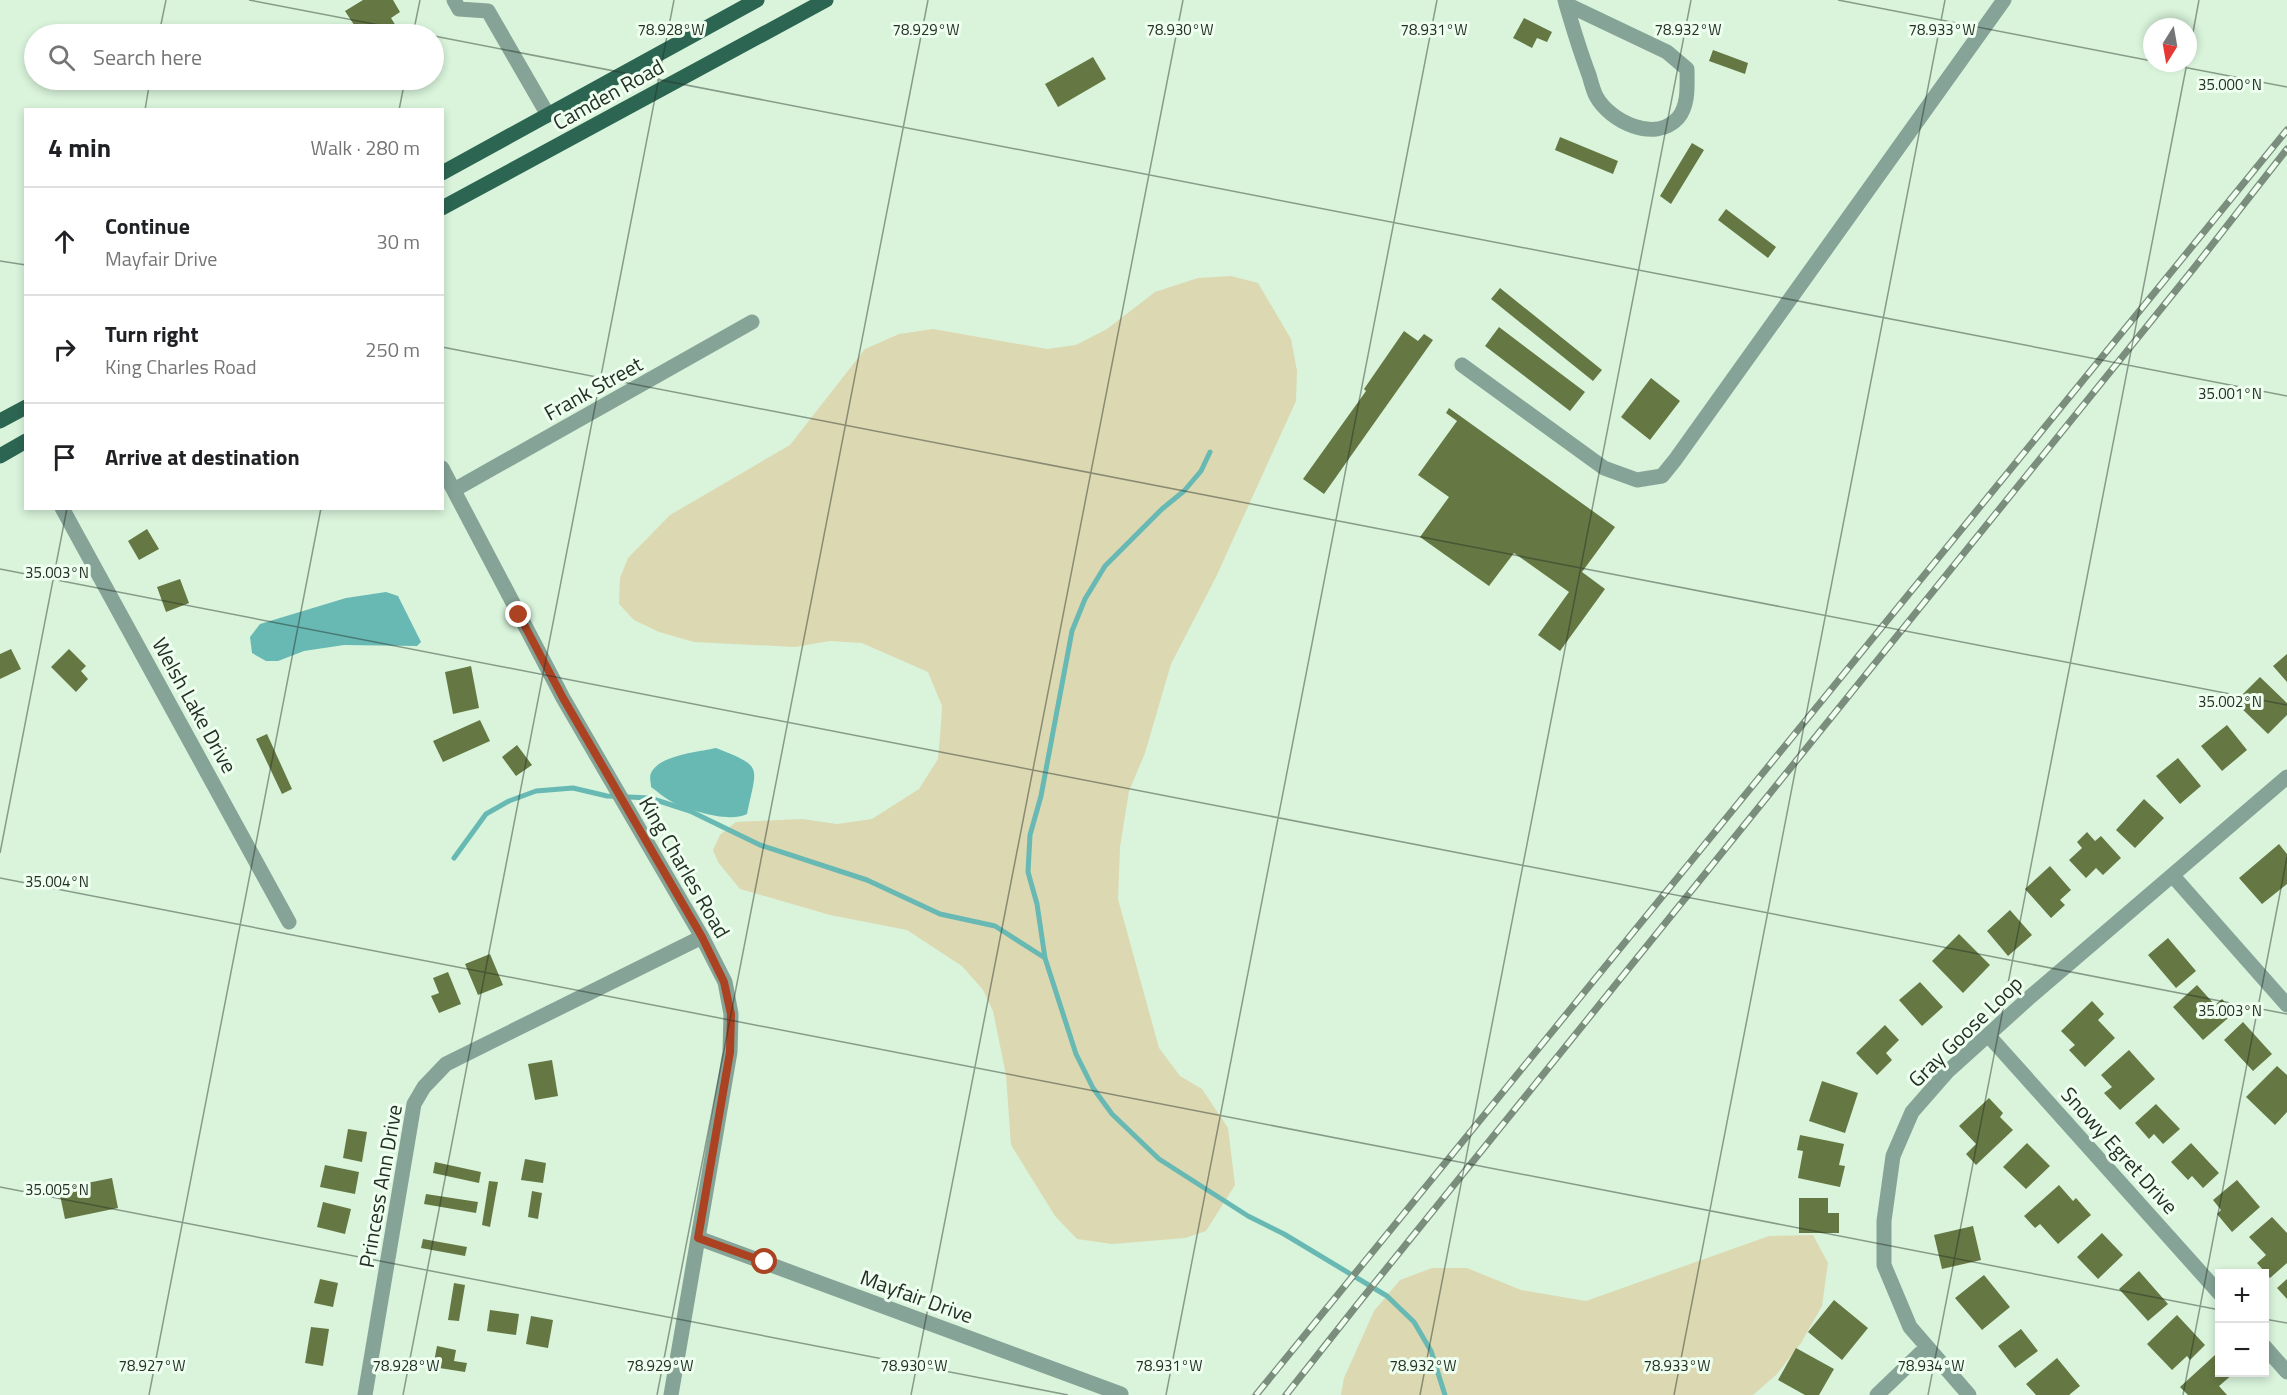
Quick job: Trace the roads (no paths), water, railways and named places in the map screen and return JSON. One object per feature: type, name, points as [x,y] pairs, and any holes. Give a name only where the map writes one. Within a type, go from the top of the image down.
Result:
[{"type":"main road","name":"Camden Road","points":[[444,172],[757,0]]},
{"type":"main road","name":"Camden Road","points":[[444,207],[826,0]]},
{"type":"main road","points":[[444,183],[541,119]]},
{"type":"main road","points":[[0,422],[24,408]]},
{"type":"main road","points":[[0,456],[24,443]]},
{"type":"street","points":[[454,0],[459,9],[493,5],[541,119]]},
{"type":"street","points":[[1461,365],[1604,468],[1638,480],[1662,476],[2004,0]]},
{"type":"street","points":[[1566,2],[1667,52],[1687,69],[1688,93],[1679,117],[1664,129],[1646,129],[1624,123],[1610,113],[1596,97],[1566,2]]},
{"type":"street","name":"Frank Street","points":[[454,490],[752,322]]},
{"type":"street","name":"King Charles Road","points":[[444,472],[563,698],[702,937],[724,982],[731,1014],[730,1052],[671,1395]]},
{"type":"street","name":"Welsh Lake Drive","points":[[63,510],[289,922]]},
{"type":"street","name":"Gray Goose Loop","points":[[1969,1395],[1910,1326],[1884,1265],[1884,1221],[1893,1156],[1912,1113],[1947,1072],[1988,1035],[2287,777]]},
{"type":"street","points":[[2173,876],[2287,1005]]},
{"type":"street","name":"Princess Ann Drive","points":[[365,1395],[414,1104],[424,1087],[446,1064],[702,937]]},
{"type":"street","name":"Snowy Egret Drive","points":[[1988,1035],[2215,1288]]},
{"type":"street","name":"Mayfair Drive","points":[[698,1238],[1121,1394]]},
{"type":"street","points":[[1877,1395],[1927,1347]]},
{"type":"street","points":[[2269,1351],[2287,1372]]},
{"type":"water","points":[[386,592],[398,596],[421,642],[417,646],[344,645],[304,651],[278,661],[266,661],[252,653],[250,637],[260,624],[346,598]]},
{"type":"water","points":[[716,748],[742,759],[750,764],[753,770],[753,786],[747,814],[721,817],[700,812],[674,803],[651,787],[651,773],[662,762],[680,755]]},
{"type":"waterway","points":[[1210,452],[1201,471],[1184,491],[1162,509],[1105,566],[1085,599],[1072,631],[1041,796],[1030,835],[1028,872],[1037,904],[1045,958],[1076,1054],[1093,1088],[1112,1114],[1159,1159],[1248,1216],[1284,1234],[1387,1296],[1414,1322],[1431,1351],[1445,1395]]},
{"type":"waterway","points":[[454,858],[486,814],[509,801],[536,791],[573,788],[607,796],[650,798],[690,811],[760,845],[867,880],[940,914],[995,926],[1045,958]]},
{"type":"railway","points":[[1256,1395],[2287,130]]},
{"type":"railway","points":[[1286,1395],[2194,268],[2287,149]]}]
